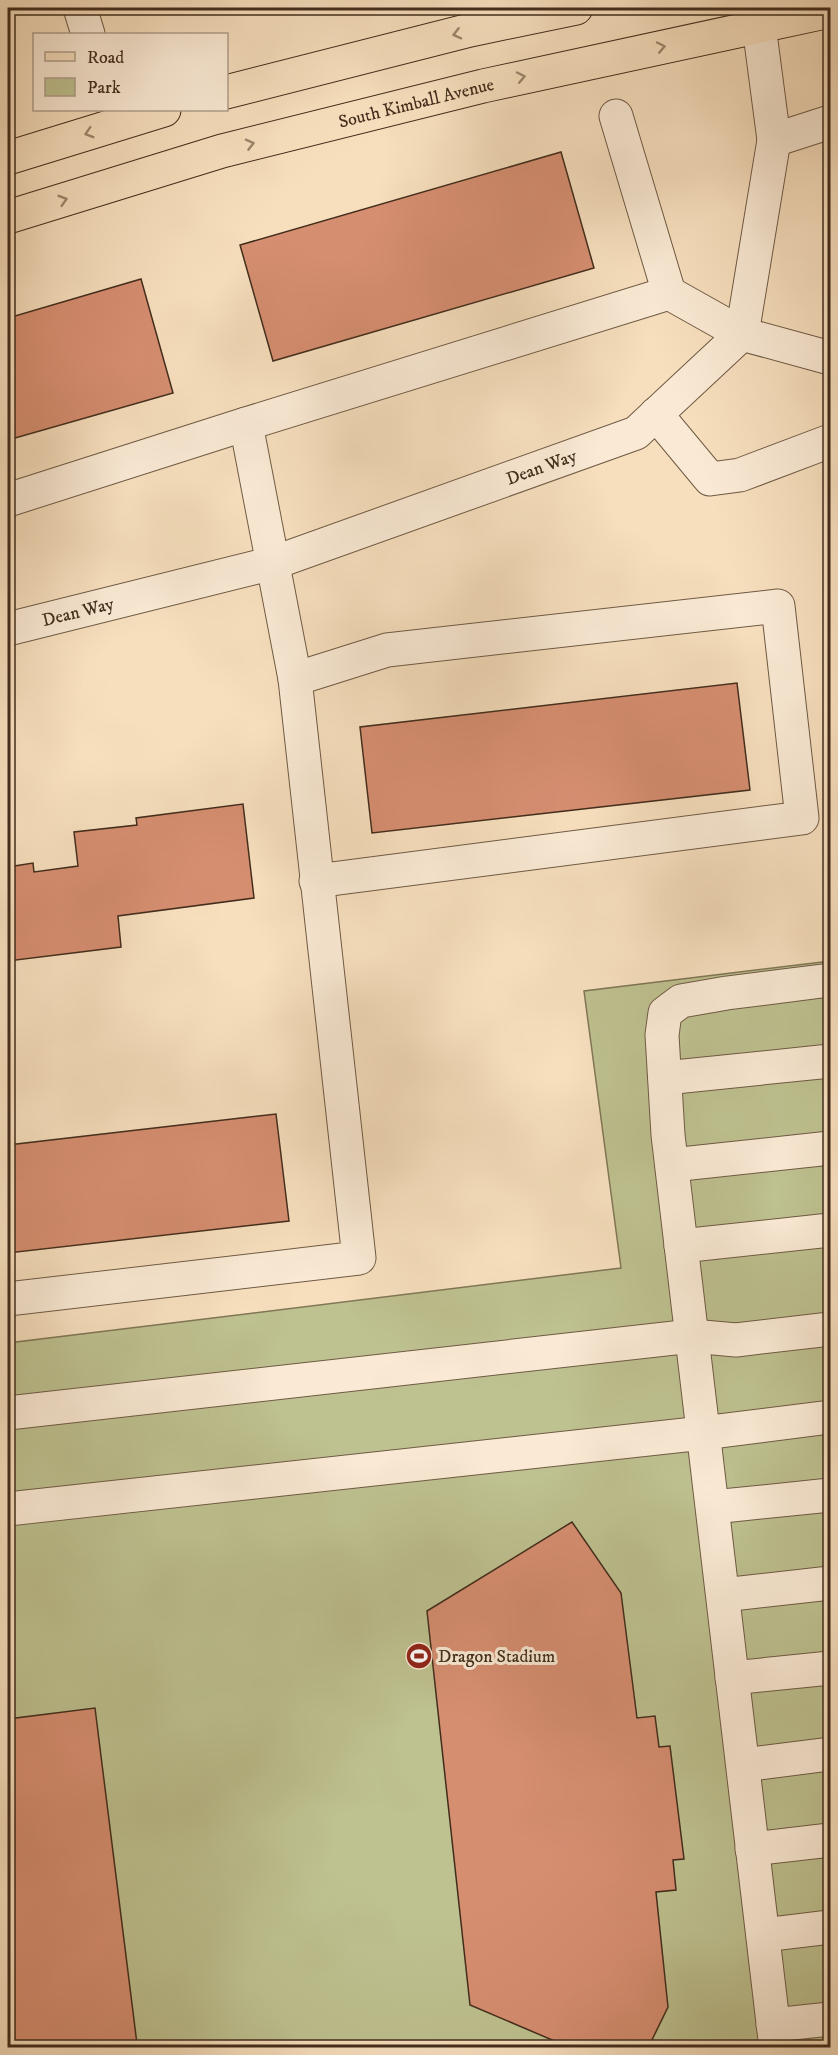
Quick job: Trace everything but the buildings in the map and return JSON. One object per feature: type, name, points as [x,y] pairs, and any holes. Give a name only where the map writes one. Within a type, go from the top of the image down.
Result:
[{"type":"main road","points":[[228,91],[470,30],[576,8]]},
{"type":"main road","name":"South Kimball Avenue","points":[[8,217],[222,151],[757,17],[831,11]]},
{"type":"main road","points":[[8,158],[130,114],[156,111]]},
{"type":"lane","points":[[80,8],[88,33]]},
{"type":"lane","points":[[742,334],[774,140],[757,17]]},
{"type":"lane","points":[[615,116],[669,293],[742,334],[831,358]]},
{"type":"lane","points":[[774,140],[831,122]]},
{"type":"lane","points":[[8,500],[669,293]]},
{"type":"lane","name":"Dean Way","points":[[8,629],[273,563],[636,433],[742,334]]},
{"type":"lane","points":[[656,414],[710,479],[740,475],[831,441]]},
{"type":"lane","points":[[8,1299],[359,1258],[295,679],[246,424]]},
{"type":"lane","points":[[295,679],[387,650],[778,606],[802,818],[316,881]]},
{"type":"lane","points":[[831,980],[681,1001],[665,1013],[662,1035],[681,1246],[775,2036],[831,2019]]},
{"type":"lane","points":[[665,1078],[831,1061]]},
{"type":"lane","points":[[672,1165],[831,1148]]},
{"type":"lane","points":[[681,1246],[831,1230]]},
{"type":"lane","points":[[8,1413],[692,1336],[736,1340],[831,1329]]},
{"type":"lane","points":[[8,1509],[831,1418]]},
{"type":"lane","points":[[712,1507],[831,1495]]},
{"type":"lane","points":[[723,1595],[831,1583]]},
{"type":"lane","points":[[732,1678],[831,1668]]},
{"type":"lane","points":[[742,1765],[831,1754]]},
{"type":"lane","points":[[752,1849],[831,1840]]},
{"type":"lane","points":[[763,1935],[831,1927]]},
{"type":"green space","name":"Dragon Stadium","points":[[830,961],[830,2047],[17,2047],[8,1968],[8,1343],[621,1268],[584,991]]},
{"type":"place","name":"Dragon Stadium","points":[[419,1656]]}]
